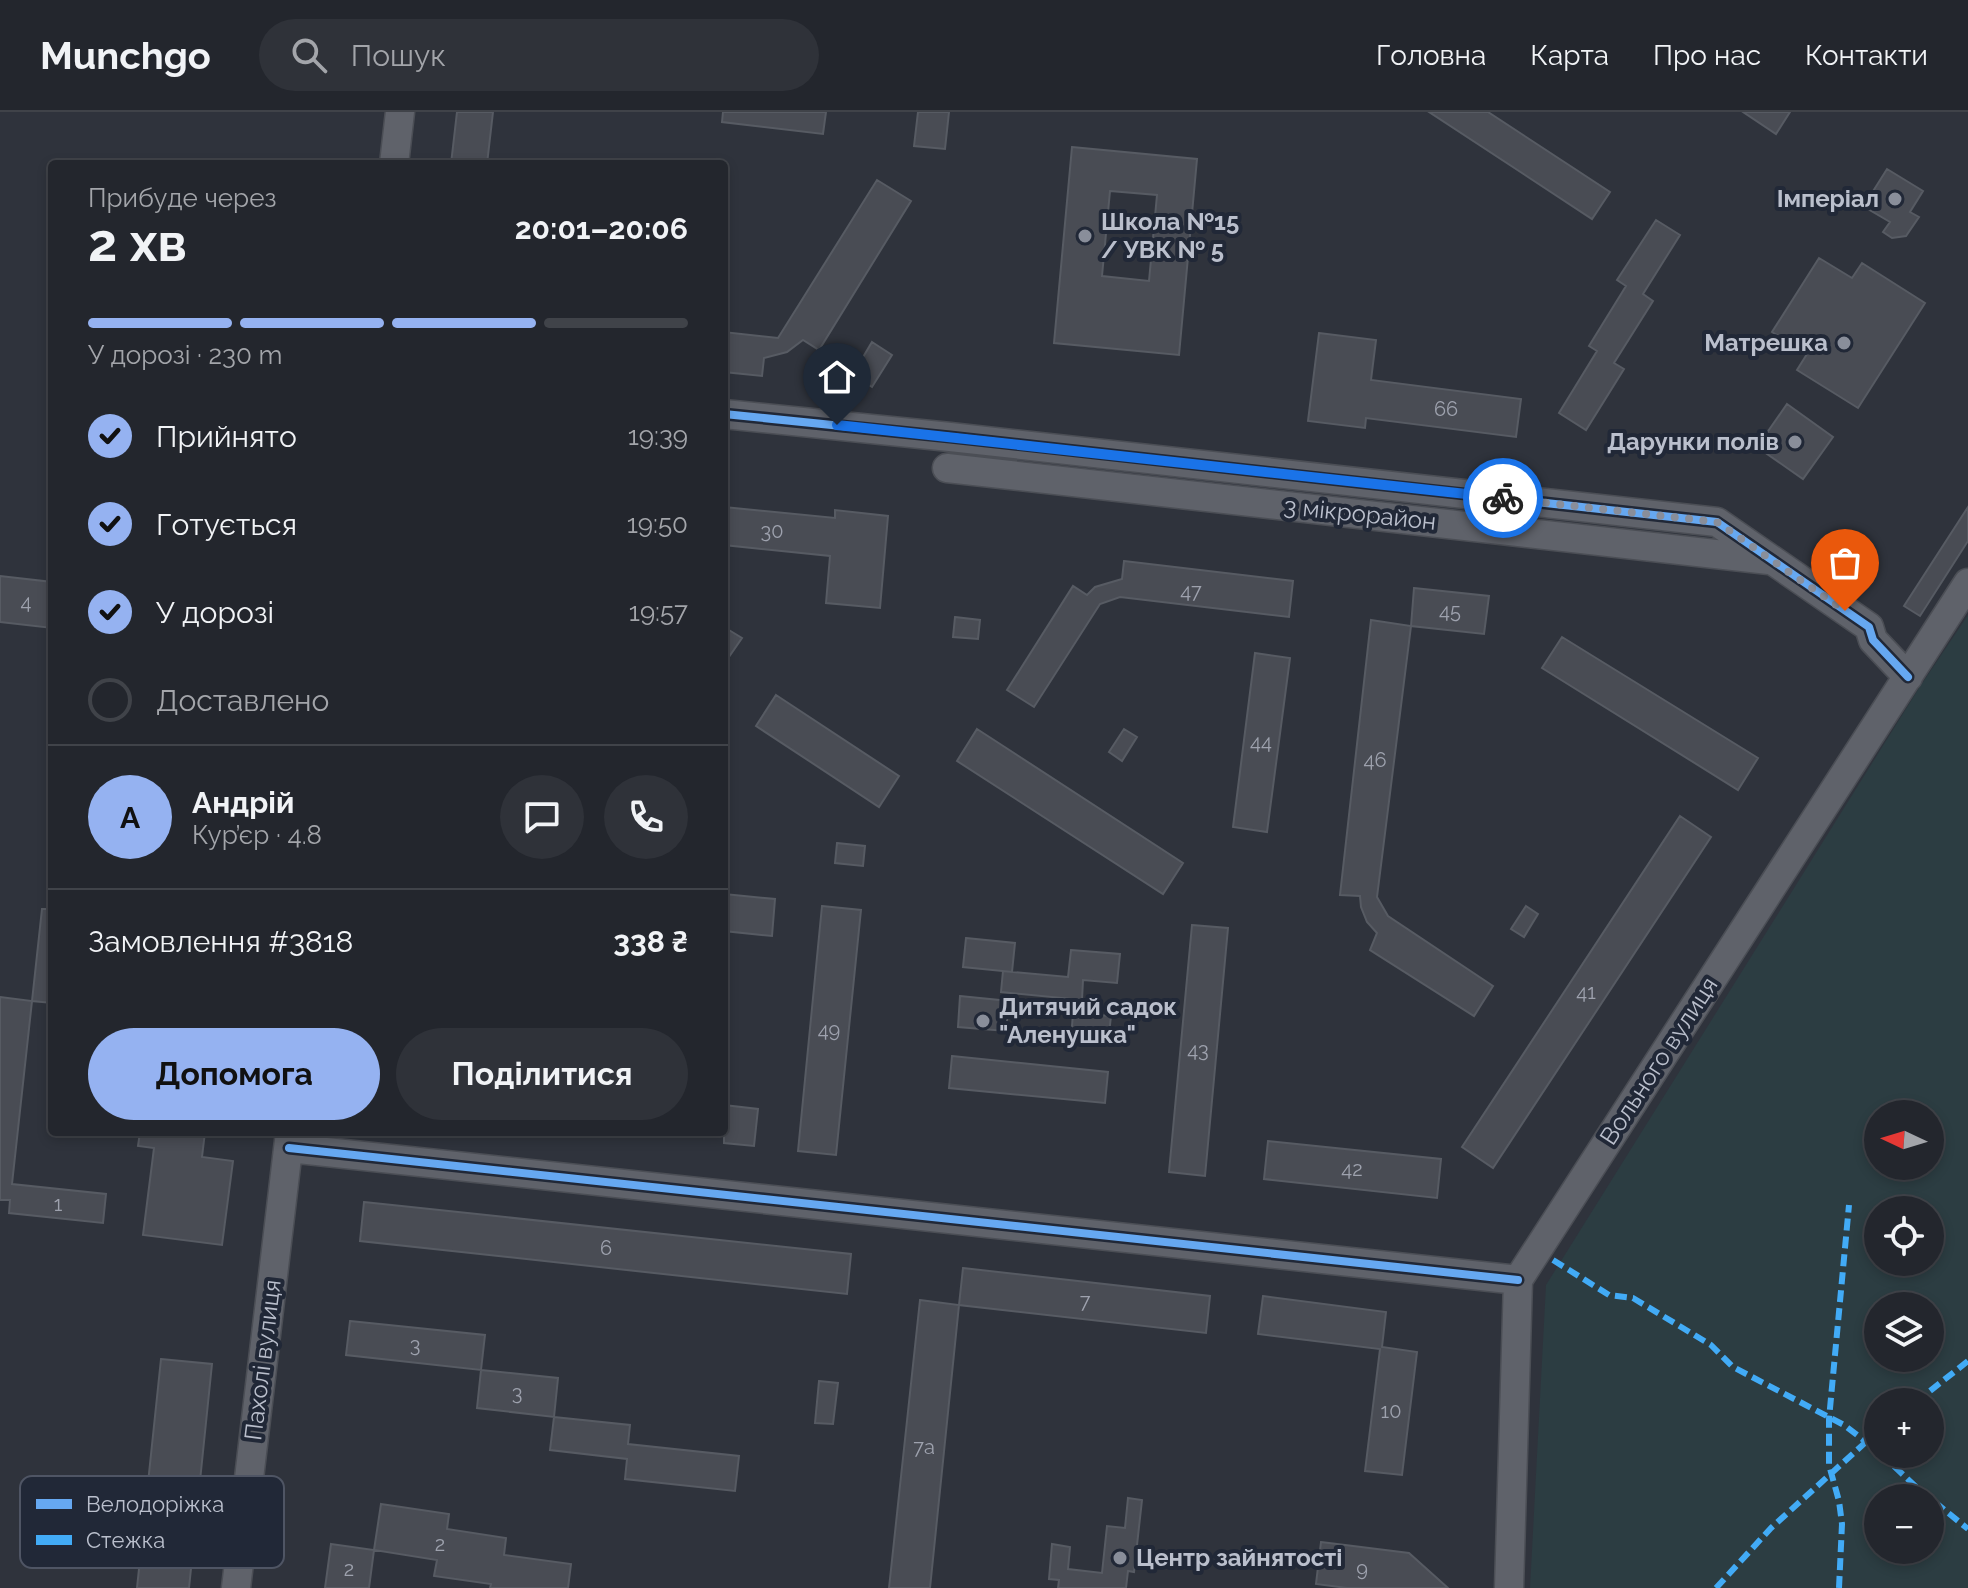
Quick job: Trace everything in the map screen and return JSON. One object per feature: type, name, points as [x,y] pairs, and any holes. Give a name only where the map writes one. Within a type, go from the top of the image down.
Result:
[{"type":"street","points":[[394,160],[400,112]]},
{"type":"street","name":"3 мікрорайон","points":[[728,414],[1717,522],[1869,627],[1873,640],[1908,677]]},
{"type":"street","name":"3 мікрорайон","points":[[947,468],[1773,560]]},
{"type":"street","name":"Вольного вулиця","points":[[1518,1280],[1968,583]]},
{"type":"street","points":[[289,1140],[1518,1280],[1509,1588]]},
{"type":"street","name":"Пахолі вулиця","points":[[249,1476],[289,1140]]},
{"type":"street","name":"Пахолі вулиця","points":[[236,1588],[238,1568]]},
{"type":"shaded area","points":[[1968,615],[1968,1588],[1530,1588],[1546,1285],[1919,688]]},
{"type":"building","points":[[457,112],[493,112],[487,160],[451,160]]},
{"type":"building","points":[[723,112],[826,112],[823,134],[722,122]]},
{"type":"building","points":[[918,112],[949,112],[945,149],[914,146]]},
{"type":"building","points":[[1429,112],[1488,112],[1610,192],[1592,219]]},
{"type":"building","points":[[1743,112],[1790,112],[1776,134]]},
{"type":"building","name":"Школа №15 / УВК № 5","points":[[1072,147],[1197,159],[1179,355],[1054,343]],"holes":[[[1110,191],[1157,195],[1149,281],[1102,276]]]},
{"type":"building","name":"Імперіал","points":[[1887,169],[1923,191],[1910,212],[1919,217],[1906,236],[1892,238],[1883,232],[1890,222],[1868,209],[1874,203],[1870,196]]},
{"type":"building","points":[[877,180],[911,201],[819,350],[803,340],[787,352],[764,358],[762,376],[728,372],[728,332],[778,338]]},
{"type":"building","points":[[1656,220],[1680,235],[1643,294],[1653,301],[1614,363],[1624,369],[1586,430],[1559,413],[1597,351],[1589,346],[1626,286],[1617,280]]},
{"type":"building","name":"Матрешка","points":[[1819,258],[1852,278],[1862,263],[1925,303],[1858,408],[1797,370],[1807,354],[1772,332]]},
{"type":"building","points":[[1319,333],[1376,340],[1371,380],[1521,399],[1516,437],[1366,418],[1365,428],[1308,421]]},
{"type":"building","points":[[872,342],[892,355],[872,387],[859,379],[863,373],[856,369]]},
{"type":"building","name":"Дарунки полів","points":[[1787,404],[1833,437],[1803,479],[1757,447]]},
{"type":"building","points":[[728,507],[835,518],[835,510],[888,516],[880,608],[826,603],[830,556],[728,545]]},
{"type":"building","points":[[1968,507],[1968,541],[1920,616],[1904,606]]},
{"type":"building","points":[[1124,561],[1293,581],[1289,617],[1120,597],[1100,604],[1034,707],[1007,690],[1073,586],[1087,595],[1095,587],[1122,579]]},
{"type":"building","points":[[0,576],[48,582],[48,628],[0,622]]},
{"type":"building","points":[[1414,588],[1489,596],[1484,634],[1411,626]]},
{"type":"building","points":[[955,617],[980,620],[978,639],[953,637]]},
{"type":"building","points":[[1371,620],[1411,626],[1377,897],[1388,916],[1493,986],[1474,1016],[1370,950],[1377,933],[1367,922],[1360,896],[1340,895]]},
{"type":"building","points":[[728,629],[742,638],[728,658]]},
{"type":"building","points":[[1562,637],[1758,758],[1738,790],[1542,668]]},
{"type":"building","points":[[1255,653],[1290,658],[1267,832],[1233,827]]},
{"type":"building","points":[[776,695],[899,776],[879,807],[756,726]]},
{"type":"building","points":[[977,729],[1183,863],[1163,894],[957,761]]},
{"type":"building","points":[[1124,729],[1137,737],[1122,761],[1109,752]]},
{"type":"building","points":[[1680,816],[1711,837],[1493,1168],[1462,1147]]},
{"type":"building","points":[[837,843],[865,846],[863,866],[835,863]]},
{"type":"building","points":[[728,894],[775,899],[772,936],[728,931]]},
{"type":"building","points":[[822,906],[861,910],[836,1155],[798,1151]]},
{"type":"building","points":[[1526,906],[1538,914],[1524,937],[1511,929]]},
{"type":"building","points":[[42,909],[48,909],[48,1003],[32,1001]]},
{"type":"building","points":[[1192,925],[1228,928],[1205,1176],[1169,1172]]},
{"type":"building","points":[[966,938],[1015,943],[1012,972],[963,967]]},
{"type":"building","points":[[1071,950],[1120,954],[1117,983],[1083,980],[1082,1000],[1001,992],[1003,971],[1068,977]]},
{"type":"building","points":[[960,996],[1009,1001],[1006,1031],[958,1027]]},
{"type":"building","points":[[0,997],[32,1001],[12,1184],[106,1194],[103,1223],[9,1213],[10,1200],[0,1200]]},
{"type":"building","points":[[1073,1013],[1111,1016],[1108,1043],[1071,1039]]},
{"type":"building","points":[[952,1056],[1108,1072],[1105,1103],[949,1088]]},
{"type":"building","points":[[728,1105],[758,1109],[754,1146],[724,1143],[724,1136],[728,1136]]},
{"type":"building","points":[[139,1136],[205,1136],[202,1157],[233,1161],[222,1245],[143,1235],[154,1148],[138,1146]]},
{"type":"building","points":[[1268,1141],[1441,1159],[1437,1198],[1264,1179]]},
{"type":"building","points":[[364,1202],[851,1254],[847,1294],[360,1241]]},
{"type":"building","points":[[963,1268],[1210,1296],[1206,1333],[959,1305]]},
{"type":"building","points":[[1263,1296],[1386,1312],[1382,1347],[1417,1352],[1402,1475],[1365,1471],[1380,1349],[1258,1334]]},
{"type":"building","points":[[920,1300],[959,1305],[930,1588],[889,1588]]},
{"type":"building","points":[[350,1321],[485,1335],[481,1370],[346,1355]]},
{"type":"building","points":[[161,1359],[212,1364],[200,1476],[149,1476]]},
{"type":"building","points":[[481,1370],[558,1378],[554,1417],[477,1408]]},
{"type":"building","points":[[819,1381],[838,1383],[833,1424],[815,1423]]},
{"type":"building","points":[[554,1417],[630,1425],[628,1444],[739,1456],[735,1491],[625,1479],[627,1459],[550,1450]]},
{"type":"building","name":"Центр зайнятості","points":[[1128,1498],[1142,1500],[1134,1572],[1128,1571],[1126,1588],[1058,1588],[1059,1580],[1049,1579],[1052,1544],[1070,1547],[1068,1569],[1102,1573],[1107,1526],[1125,1528]]},
{"type":"building","points":[[381,1504],[449,1514],[447,1529],[506,1538],[504,1555],[571,1564],[568,1588],[490,1588],[491,1584],[434,1576],[437,1560],[374,1550]]},
{"type":"building","points":[[1321,1542],[1409,1553],[1448,1588],[1347,1588],[1316,1584]]},
{"type":"building","points":[[331,1544],[374,1550],[369,1588],[325,1588]]},
{"type":"building","points":[[139,1568],[191,1568],[189,1588],[137,1588]]},
{"type":"marked path","points":[[1839,1588],[1842,1524],[1829,1465],[1829,1419],[1849,1205]]},
{"type":"marked path","points":[[1553,1260],[1609,1295],[1633,1298],[1711,1345],[1733,1367],[1844,1425],[1864,1440]]},
{"type":"marked path","points":[[1934,1388],[1968,1361]]},
{"type":"marked path","points":[[1716,1588],[1771,1528],[1864,1444]]},
{"type":"marked path","points":[[1896,1468],[1968,1529]]},
{"type":"cycle path","points":[[728,414],[1717,522],[1869,627],[1873,640],[1908,677]]},
{"type":"cycle path","points":[[289,1148],[1518,1280]]},
{"type":"way so far","points":[[1503,498],[1717,522],[1845,611]]},
{"type":"place","name":"Імперіал","points":[[1895,199]]},
{"type":"place","name":"Школа №15 / УВК № 5","points":[[1085,236]]},
{"type":"place","name":"Матрешка","points":[[1844,343]]},
{"type":"place","name":"Дарунки полів","points":[[1795,442]]},
{"type":"place","name":"Дитячий садок \"Аленушка\"","points":[[983,1021]]},
{"type":"place","name":"Центр зайнятості","points":[[1120,1558]]},
{"type":"route","points":[[837,425],[1503,498]]}]
